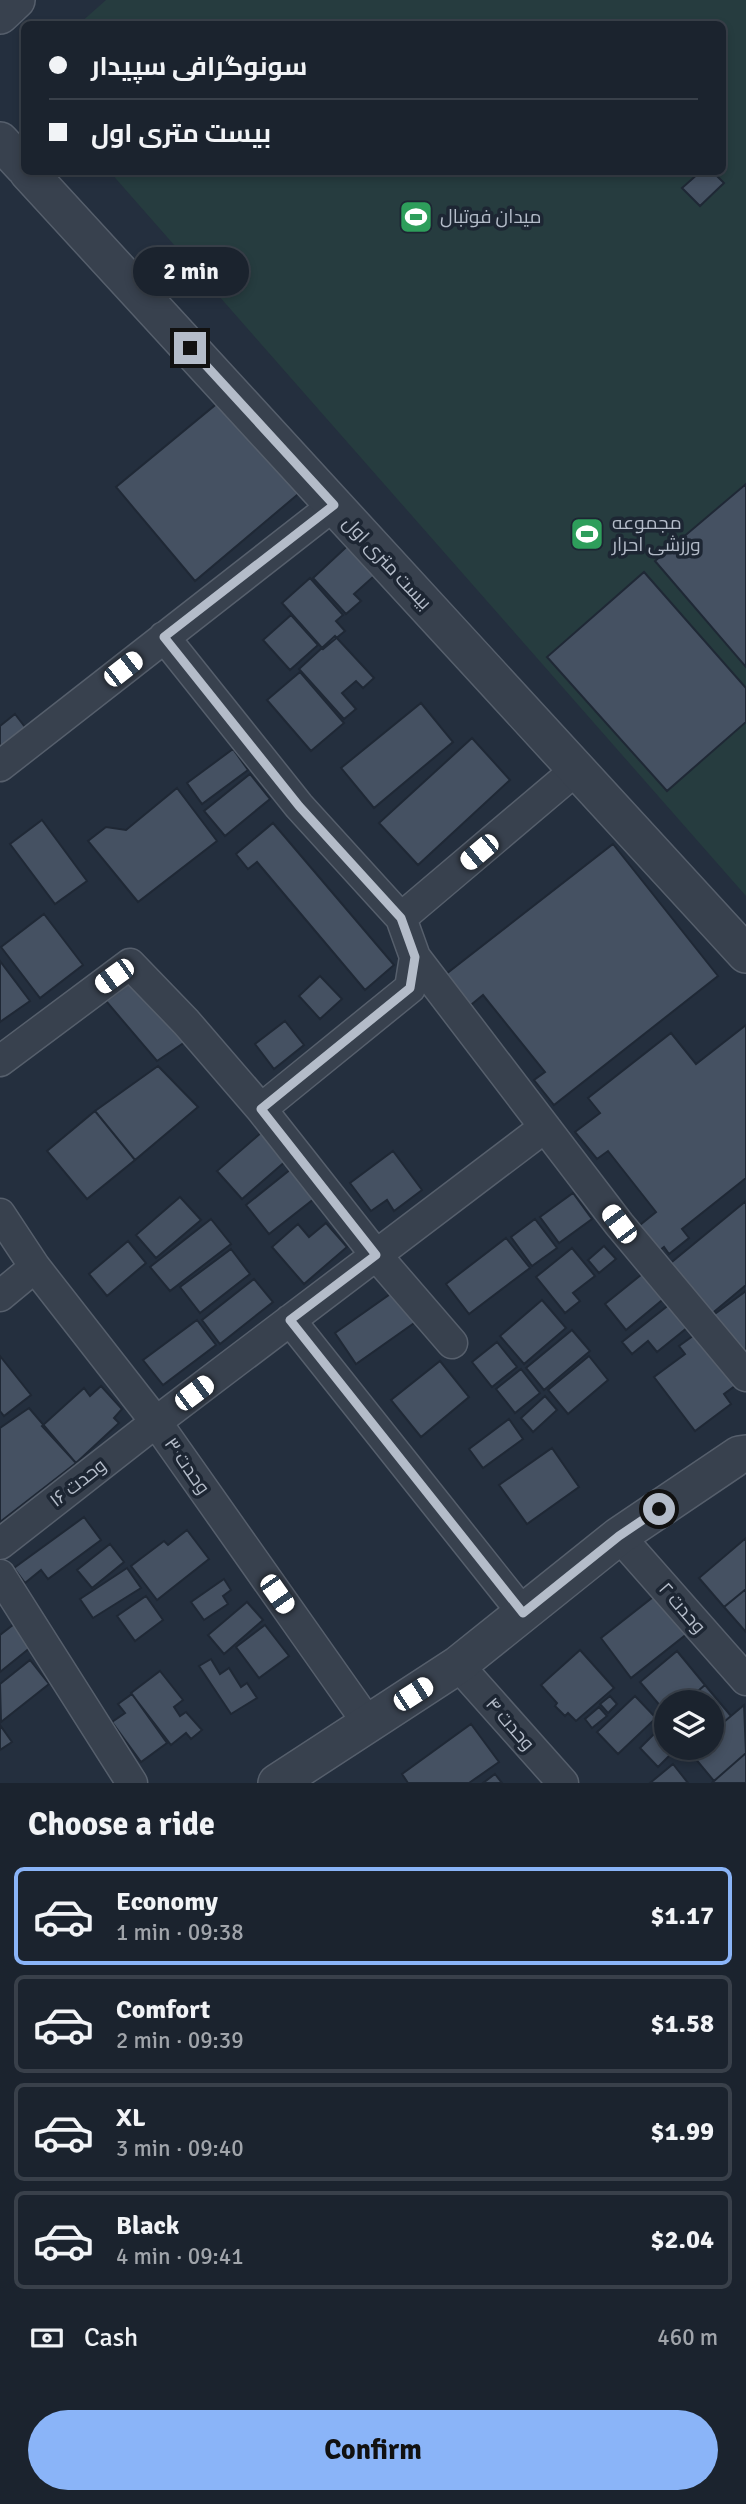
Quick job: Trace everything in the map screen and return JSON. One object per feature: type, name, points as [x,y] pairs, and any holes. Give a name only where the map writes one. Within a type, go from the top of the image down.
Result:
[{"type":"street","points":[[0,15],[16,0]]},
{"type":"street","points":[[0,141],[21,164]]},
{"type":"street","name":"بیست متری اول","points":[[31,175],[746,954]]},
{"type":"street","points":[[0,766],[334,505]]},
{"type":"street","points":[[164,637],[299,806],[401,918],[415,957],[619,1224],[746,1377]]},
{"type":"street","points":[[401,918],[577,769]]},
{"type":"street","points":[[261,1109],[410,988],[415,957]]},
{"type":"street","points":[[0,1061],[130,964],[186,1022],[261,1109],[376,1255],[452,1343]]},
{"type":"street","name":"وحدت ۱۶","points":[[0,1544],[545,1127]]},
{"type":"street","name":"وحدت۳۰","points":[[0,1214],[35,1267],[156,1422],[368,1723]]},
{"type":"street","points":[[0,1296],[35,1267]]},
{"type":"street","points":[[290,1320],[523,1613]]},
{"type":"street","points":[[279,1783],[458,1665],[619,1536],[744,1457]]},
{"type":"street","name":"وحدت ۲","points":[[619,1536],[746,1680]]},
{"type":"street","points":[[0,1575],[132,1783]]},
{"type":"street","name":"وحدت ۴","points":[[458,1665],[563,1783]]},
{"type":"green space","name":"مجموعه ورزشی احرار","points":[[106,0],[746,0],[746,896],[113,175],[726,175],[726,21],[82,21]]},
{"type":"building","points":[[697,175],[716,175],[724,183],[700,206],[682,188]]},
{"type":"building","points":[[225,397],[303,490],[195,581],[116,487]]},
{"type":"building","points":[[746,484],[746,667],[655,561]]},
{"type":"building","points":[[356,538],[383,568],[354,594],[361,601],[346,614],[313,578]]},
{"type":"building","points":[[644,572],[746,688],[746,722],[667,791],[547,657]]},
{"type":"building","points":[[310,578],[343,615],[336,621],[345,631],[323,649],[282,603]]},
{"type":"building","points":[[291,615],[318,645],[290,670],[263,640]]},
{"type":"building","points":[[335,636],[374,678],[363,688],[356,681],[342,693],[356,709],[344,719],[299,669]]},
{"type":"building","points":[[300,672],[344,723],[311,751],[267,700]]},
{"type":"building","points":[[421,703],[453,742],[374,808],[341,768]]},
{"type":"building","points":[[15,714],[31,735],[0,758],[0,726]]},
{"type":"building","points":[[472,738],[510,780],[418,865],[379,823]]},
{"type":"building","points":[[233,749],[248,770],[202,804],[187,783]]},
{"type":"building","points":[[250,774],[270,799],[225,836],[204,811]]},
{"type":"building","points":[[177,788],[217,841],[138,902],[88,841],[106,827],[126,830]]},
{"type":"building","points":[[42,820],[87,881],[55,904],[10,844]]},
{"type":"building","points":[[273,823],[394,965],[365,990],[257,862],[248,869],[236,854]]},
{"type":"building","points":[[613,844],[718,976],[554,1105],[534,1080],[545,1072],[483,995],[466,1009],[441,978]]},
{"type":"building","points":[[44,914],[83,965],[40,998],[1,947]]},
{"type":"building","points":[[0,961],[30,1001],[0,1022]]},
{"type":"building","points":[[320,976],[342,999],[320,1019],[299,996]]},
{"type":"building","points":[[135,979],[185,1042],[157,1061],[106,1001]]},
{"type":"building","points":[[285,1021],[304,1045],[274,1069],[255,1044]]},
{"type":"building","points":[[746,1025],[746,1178],[682,1229],[689,1238],[669,1254],[664,1247],[655,1254],[635,1229],[656,1212],[608,1151],[597,1159],[575,1132],[600,1113],[588,1098],[671,1033],[696,1064]]},
{"type":"building","points":[[158,1066],[198,1107],[135,1160],[95,1111]]},
{"type":"building","points":[[95,1111],[135,1160],[87,1199],[47,1151]]},
{"type":"building","points":[[262,1132],[287,1160],[242,1199],[217,1171]]},
{"type":"building","points":[[393,1151],[422,1190],[394,1211],[387,1200],[371,1211],[350,1183]]},
{"type":"building","points":[[291,1169],[315,1198],[269,1234],[246,1205]]},
{"type":"building","points":[[573,1193],[592,1219],[559,1243],[540,1217]]},
{"type":"building","points":[[180,1197],[201,1220],[156,1258],[136,1235]]},
{"type":"building","points":[[746,1201],[746,1285],[709,1316],[667,1266]]},
{"type":"building","points":[[211,1219],[231,1244],[170,1291],[150,1267]]},
{"type":"building","points":[[535,1219],[557,1248],[532,1266],[511,1237]]},
{"type":"building","points":[[326,1223],[347,1247],[304,1284],[272,1247],[298,1224],[309,1237]]},
{"type":"building","points":[[506,1238],[530,1268],[469,1314],[446,1284]]},
{"type":"building","points":[[128,1241],[146,1263],[107,1296],[89,1274]]},
{"type":"building","points":[[604,1246],[616,1259],[599,1273],[588,1260]]},
{"type":"building","points":[[572,1248],[595,1276],[573,1293],[580,1301],[565,1313],[536,1277]]},
{"type":"building","points":[[231,1249],[250,1274],[200,1313],[180,1287]]},
{"type":"building","points":[[652,1266],[673,1291],[626,1330],[605,1304]]},
{"type":"building","points":[[254,1279],[273,1302],[220,1344],[202,1320]]},
{"type":"building","points":[[396,1290],[417,1321],[356,1364],[335,1333]]},
{"type":"building","points":[[746,1291],[746,1370],[708,1319]]},
{"type":"building","points":[[542,1300],[566,1328],[524,1364],[500,1336]]},
{"type":"building","points":[[675,1300],[693,1323],[657,1352],[648,1341],[632,1354],[622,1342]]},
{"type":"building","points":[[197,1320],[216,1345],[163,1385],[143,1360]]},
{"type":"building","points":[[704,1328],[743,1380],[724,1394],[731,1404],[695,1431],[654,1377],[685,1354],[679,1346]]},
{"type":"building","points":[[572,1330],[590,1351],[544,1390],[526,1368]]},
{"type":"building","points":[[497,1342],[517,1367],[492,1387],[472,1362]]},
{"type":"building","points":[[0,1356],[31,1395],[4,1416],[0,1411]]},
{"type":"building","points":[[589,1356],[608,1380],[568,1414],[548,1390]]},
{"type":"building","points":[[440,1361],[469,1397],[421,1437],[391,1400]]},
{"type":"building","points":[[521,1369],[540,1393],[515,1413],[496,1389]]},
{"type":"building","points":[[101,1386],[122,1409],[114,1418],[119,1423],[76,1463],[42,1426],[84,1388],[90,1396]]},
{"type":"building","points":[[545,1396],[557,1410],[533,1432],[521,1418]]},
{"type":"building","points":[[29,1408],[76,1463],[0,1522],[0,1428]]},
{"type":"building","points":[[509,1419],[523,1439],[483,1468],[469,1449]]},
{"type":"building","points":[[552,1448],[579,1487],[527,1524],[499,1485]]},
{"type":"building","points":[[84,1517],[101,1540],[48,1579],[41,1570],[25,1583],[14,1568]]},
{"type":"building","points":[[187,1530],[209,1559],[157,1600],[131,1566],[164,1541],[168,1545]]},
{"type":"building","points":[[746,1538],[746,1589],[724,1607],[699,1578]]},
{"type":"building","points":[[110,1544],[124,1562],[92,1588],[77,1570]]},
{"type":"building","points":[[127,1568],[141,1588],[93,1618],[80,1599]]},
{"type":"building","points":[[224,1579],[231,1590],[223,1596],[228,1604],[204,1620],[191,1602]]},
{"type":"building","points":[[746,1589],[746,1632],[724,1607]]},
{"type":"building","points":[[657,1594],[688,1633],[631,1678],[601,1638]]},
{"type":"building","points":[[146,1596],[163,1620],[135,1641],[117,1616]]},
{"type":"building","points":[[247,1602],[263,1620],[224,1654],[208,1635]]},
{"type":"building","points":[[18,1621],[36,1643],[0,1672],[0,1635]]},
{"type":"building","points":[[265,1625],[289,1656],[259,1678],[236,1647]]},
{"type":"building","points":[[580,1650],[614,1688],[576,1721],[568,1713],[565,1716],[555,1706],[557,1703],[541,1685]]},
{"type":"building","points":[[677,1651],[705,1685],[699,1690],[654,1690],[654,1699],[640,1682]]},
{"type":"building","points":[[211,1659],[220,1674],[229,1668],[241,1687],[247,1683],[257,1698],[231,1714],[199,1666]]},
{"type":"building","points":[[30,1660],[49,1684],[1,1722],[0,1684]]},
{"type":"building","points":[[160,1671],[183,1700],[174,1707],[180,1716],[186,1712],[202,1730],[191,1739],[186,1733],[171,1745],[131,1693]]},
{"type":"building","points":[[132,1694],[167,1743],[141,1762],[112,1722],[125,1713],[118,1704]]},
{"type":"building","points":[[610,1696],[617,1704],[608,1713],[600,1704]]},
{"type":"building","points":[[635,1696],[654,1716],[654,1720],[618,1754],[597,1732]]},
{"type":"building","points":[[744,1705],[746,1753],[714,1781],[696,1760],[724,1760],[724,1722]]},
{"type":"building","points":[[599,1707],[607,1716],[592,1728],[585,1719]]},
{"type":"building","points":[[724,1708],[731,1716],[724,1722]]},
{"type":"building","points":[[471,1724],[499,1762],[469,1783],[408,1783],[402,1774]]},
{"type":"building","points":[[0,1725],[12,1742],[0,1750]]},
{"type":"building","points":[[654,1734],[654,1760],[665,1760],[658,1767],[640,1748]]},
{"type":"building","points":[[746,1753],[746,1783],[712,1783],[714,1781]]},
{"type":"building","points":[[673,1764],[688,1783],[650,1783]]},
{"type":"building","points":[[495,1774],[502,1783],[483,1783]]},
{"type":"place","name":"میدان فوتبال","points":[[416,217]]},
{"type":"place","name":"مجموعه ورزشی احرار","points":[[587,534]]},
{"type":"route","points":[[190,348],[334,505],[164,637],[299,806],[401,918],[415,957],[410,988],[261,1109],[376,1255],[290,1320],[523,1613],[619,1536],[659,1509]]}]
